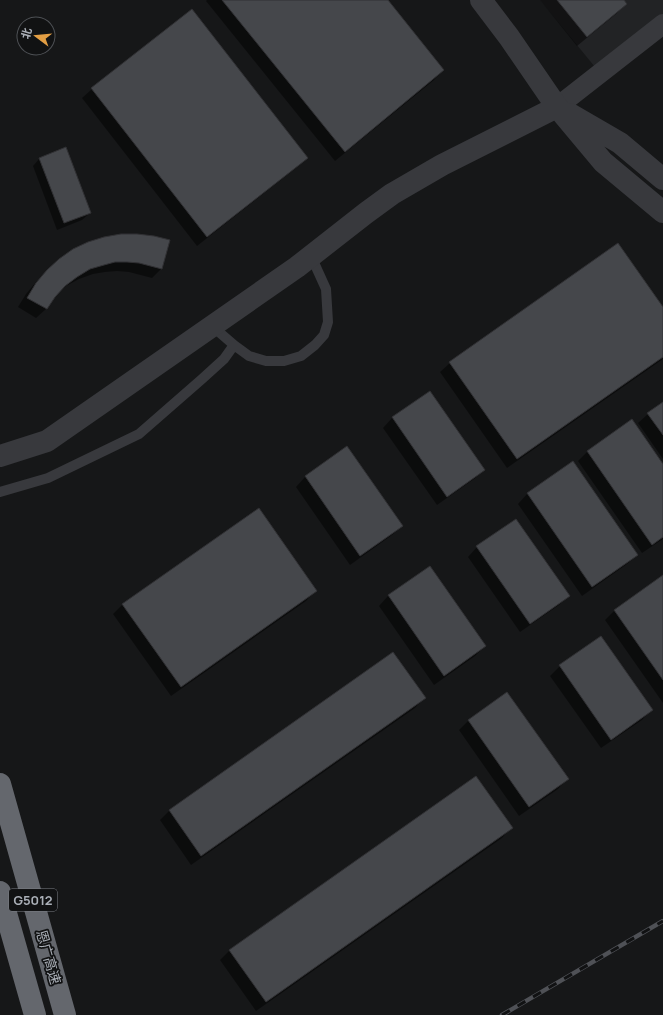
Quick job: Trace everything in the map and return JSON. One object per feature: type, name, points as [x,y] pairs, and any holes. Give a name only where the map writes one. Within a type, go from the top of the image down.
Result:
[{"type":"highway","name":"恩广高速","points":[[0,784],[65,1015]]},
{"type":"highway","name":"恩广高速","points":[[0,892],[35,1015]]},
{"type":"street","points":[[480,0],[510,37],[557,107],[603,162],[663,212]]},
{"type":"street","points":[[0,456],[47,441],[297,267],[392,194],[442,165],[557,107],[663,24]]},
{"type":"street","points":[[557,107],[620,143],[663,179]]},
{"type":"lane","points":[[212,326],[234,346],[254,358],[266,361],[284,361],[301,356],[315,345],[324,335],[328,322],[326,289],[311,256]]},
{"type":"lane","points":[[0,492],[48,478],[138,434],[224,359],[234,346]]},
{"type":"shaded area","points":[[540,0],[663,0],[663,28],[604,78]]},
{"type":"building","points":[[222,0],[388,0],[444,70],[345,152]]},
{"type":"building","points":[[557,0],[624,0],[627,4],[587,37]]},
{"type":"building","points":[[192,9],[308,158],[207,237],[91,88]]},
{"type":"building","points":[[66,147],[91,213],[64,223],[39,158]]},
{"type":"building","points":[[121,234],[154,236],[170,240],[162,269],[139,263],[115,262],[90,269],[77,277],[65,286],[47,309],[27,298],[36,283],[47,270],[73,249],[104,237]]},
{"type":"building","points":[[618,243],[663,307],[663,357],[517,459],[449,362]]},
{"type":"building","points":[[430,391],[485,470],[447,497],[392,417]]},
{"type":"building","points":[[663,402],[663,435],[647,413]]},
{"type":"building","points":[[632,419],[663,464],[663,537],[652,545],[587,451]]},
{"type":"building","points":[[347,446],[403,526],[360,556],[305,476]]},
{"type":"building","points":[[573,461],[638,555],[592,587],[527,493]]},
{"type":"building","points":[[259,508],[317,591],[181,687],[122,604]]},
{"type":"building","points":[[516,519],[570,596],[530,624],[476,546]]},
{"type":"building","points":[[430,566],[486,646],[444,676],[388,595]]},
{"type":"building","points":[[663,575],[663,680],[614,610]]},
{"type":"building","points":[[601,636],[653,710],[611,740],[559,665]]},
{"type":"building","points":[[393,652],[426,698],[201,856],[169,810]]},
{"type":"building","points":[[507,692],[569,779],[529,807],[468,720]]},
{"type":"building","points":[[476,776],[513,828],[266,1002],[229,950]]},
{"type":"railway","points":[[502,1015],[663,921]]}]
